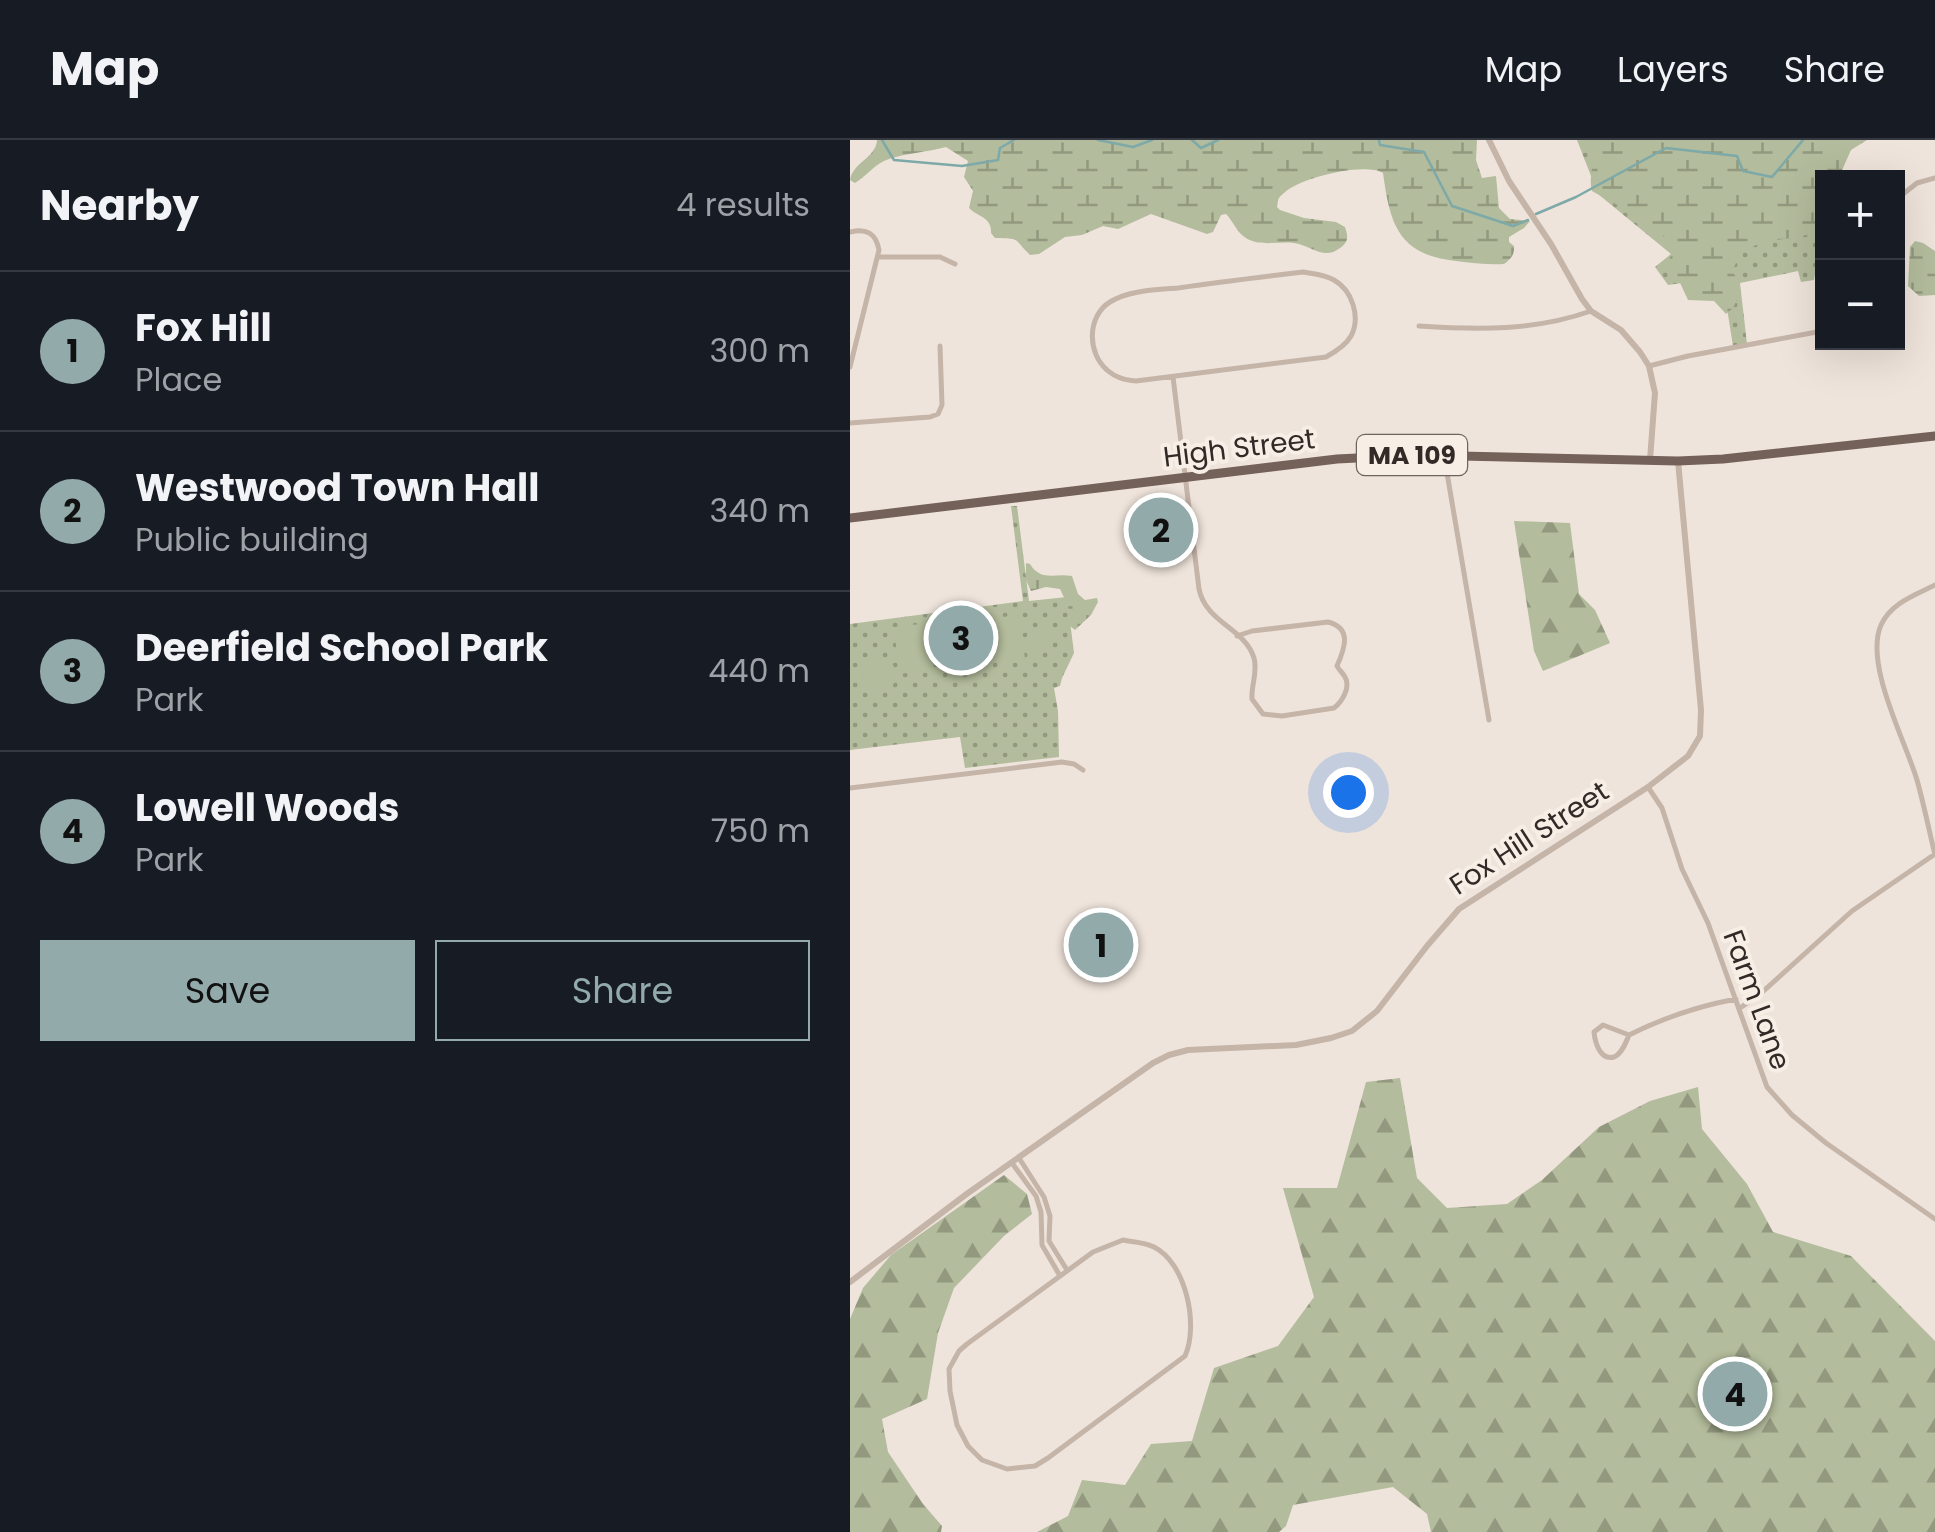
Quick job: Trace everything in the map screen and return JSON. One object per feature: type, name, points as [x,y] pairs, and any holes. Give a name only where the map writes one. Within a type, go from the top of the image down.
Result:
[{"type":"main road","name":"High Street","points":[[850,518],[1337,459],[1446,456],[1678,461],[1763,456],[1935,436]]},
{"type":"street","points":[[1489,140],[1509,181],[1582,299],[1591,311],[1621,330],[1649,366],[1655,392],[1650,460]]},
{"type":"street","points":[[1905,193],[1935,178]]},
{"type":"street","points":[[850,232],[868,232],[878,245],[850,367]]},
{"type":"street","points":[[878,257],[940,257],[956,264]]},
{"type":"street","points":[[1303,272],[1333,279],[1344,287],[1353,302],[1351,336],[1326,357],[1173,377],[1136,381],[1121,379],[1104,368],[1094,352],[1092,337],[1100,309],[1122,296],[1150,290],[1303,272]]},
{"type":"street","points":[[1419,326],[1503,329],[1568,319],[1591,311]]},
{"type":"street","points":[[1649,366],[1815,332]]},
{"type":"street","points":[[850,423],[930,417],[941,411],[940,346]]},
{"type":"street","points":[[1173,377],[1200,596],[1210,613],[1238,636],[1253,655],[1256,671],[1252,699],[1264,714],[1282,716],[1340,704],[1347,686],[1337,666],[1344,650],[1342,630],[1337,624],[1252,631],[1238,636]]},
{"type":"street","points":[[1446,456],[1489,720]]},
{"type":"street","name":"Fox Hill Street","points":[[850,1282],[1016,1160],[1169,1055],[1188,1050],[1296,1045],[1352,1032],[1377,1012],[1426,946],[1459,910],[1648,787],[1688,756],[1700,736],[1701,710],[1678,461]]},
{"type":"street","points":[[1740,1008],[1852,911],[1935,854],[1917,780],[1882,684],[1877,655],[1881,625],[1888,614],[1898,604],[1935,584]]},
{"type":"street","points":[[850,788],[1062,762],[1084,770]]},
{"type":"street","name":"Farm Lane","points":[[1648,787],[1662,808],[1682,868],[1701,905],[1767,1087],[1777,1101],[1826,1143],[1935,1219]]},
{"type":"street","points":[[1629,1035],[1603,1025],[1594,1032],[1602,1054],[1615,1056],[1629,1035],[1649,1025],[1736,999]]},
{"type":"street","points":[[1016,1160],[1044,1197],[1050,1216],[1049,1242],[1067,1270]]},
{"type":"street","points":[[1016,1160],[1036,1196],[1042,1245],[1060,1276]]},
{"type":"street","points":[[1123,1240],[1154,1247],[1180,1276],[1188,1308],[1190,1346],[1178,1363],[1048,1458],[1035,1466],[998,1468],[982,1460],[962,1436],[950,1391],[949,1369],[966,1344],[1060,1276],[1110,1244],[1123,1240]]},
{"type":"green space","points":[[877,140],[1477,140],[1476,160],[1482,178],[1496,176],[1499,208],[1510,219],[1530,221],[1509,237],[1514,251],[1504,264],[1436,258],[1409,244],[1400,234],[1389,207],[1383,173],[1361,169],[1303,182],[1279,199],[1280,210],[1345,227],[1346,241],[1334,252],[1323,253],[1294,243],[1251,241],[1226,214],[1207,234],[1151,214],[1118,229],[1103,226],[1065,237],[1039,254],[1030,255],[1016,240],[995,238],[987,220],[969,208],[973,191],[964,177],[968,161],[946,147],[889,159],[855,183],[850,180]]},
{"type":"green space","points":[[1577,140],[1616,140],[1815,177],[1814,280],[1801,282],[1798,271],[1740,283],[1747,344],[1733,346],[1722,277],[1668,285],[1655,267],[1671,254],[1598,194]]},
{"type":"green space","points":[[1588,140],[1867,140],[1851,150],[1842,170],[1815,170],[1815,232],[1759,244],[1739,258],[1733,271],[1741,291],[1726,314],[1714,301],[1688,300],[1669,265],[1670,247],[1663,235],[1592,191],[1593,154]]},
{"type":"green space","points":[[1915,241],[1935,251],[1935,295],[1919,296],[1908,286],[1910,247]]},
{"type":"green space","points":[[1011,506],[1017,506],[1029,601],[1067,597],[1074,653],[1060,686],[1054,688],[1059,757],[965,768],[960,737],[850,750],[850,624],[1023,601]]},
{"type":"green space","points":[[1514,521],[1570,523],[1579,594],[1595,610],[1610,643],[1543,671],[1534,651]]},
{"type":"green space","points":[[1026,563],[1043,575],[1072,576],[1078,594],[1085,600],[1097,598],[1091,615],[1075,630],[1070,626],[1068,606],[1060,589],[1031,591]]},
{"type":"green space","points":[[1018,615],[1025,658],[964,667],[958,623]]},
{"type":"green space","points":[[929,623],[934,670],[899,674],[894,627]]},
{"type":"green space","points":[[1039,628],[1049,630],[1051,653],[1030,653],[1025,645],[1027,635]]},
{"type":"green space","points":[[872,657],[886,658],[893,664],[892,688],[869,691],[864,687],[862,664]]},
{"type":"green space","points":[[1400,1078],[1417,1178],[1447,1208],[1507,1204],[1542,1180],[1599,1127],[1650,1101],[1698,1087],[1702,1129],[1747,1184],[1773,1232],[1851,1256],[1935,1341],[1935,1532],[1431,1532],[1427,1514],[1393,1487],[1293,1505],[1286,1526],[1279,1532],[1037,1532],[1068,1516],[1082,1480],[1125,1485],[1151,1444],[1192,1441],[1214,1368],[1278,1346],[1314,1297],[1283,1188],[1337,1188],[1366,1082]]},
{"type":"green space","points":[[1004,1175],[1027,1194],[1032,1214],[1004,1236],[954,1288],[938,1333],[927,1399],[882,1419],[888,1452],[942,1526],[941,1532],[850,1532],[850,1319],[863,1288],[891,1255]]},
{"type":"waterway","points":[[882,140],[894,160],[962,166],[998,160],[1000,148],[1014,140]]},
{"type":"waterway","points":[[1098,140],[1133,147],[1152,140]]},
{"type":"waterway","points":[[1192,140],[1201,148],[1218,140]]},
{"type":"waterway","points":[[1379,140],[1380,145],[1424,152],[1452,206],[1513,226],[1528,220]]},
{"type":"waterway","points":[[1536,214],[1666,148],[1737,156],[1743,171],[1772,177],[1803,140]]},
{"type":"place","name":"Westwood Town Hall","points":[[1161,530]]},
{"type":"place","name":"Deerfield School Park","points":[[961,638]]},
{"type":"place","name":"Fox Hill","points":[[1101,945]]},
{"type":"place","name":"Lowell Woods","points":[[1735,1394]]}]
